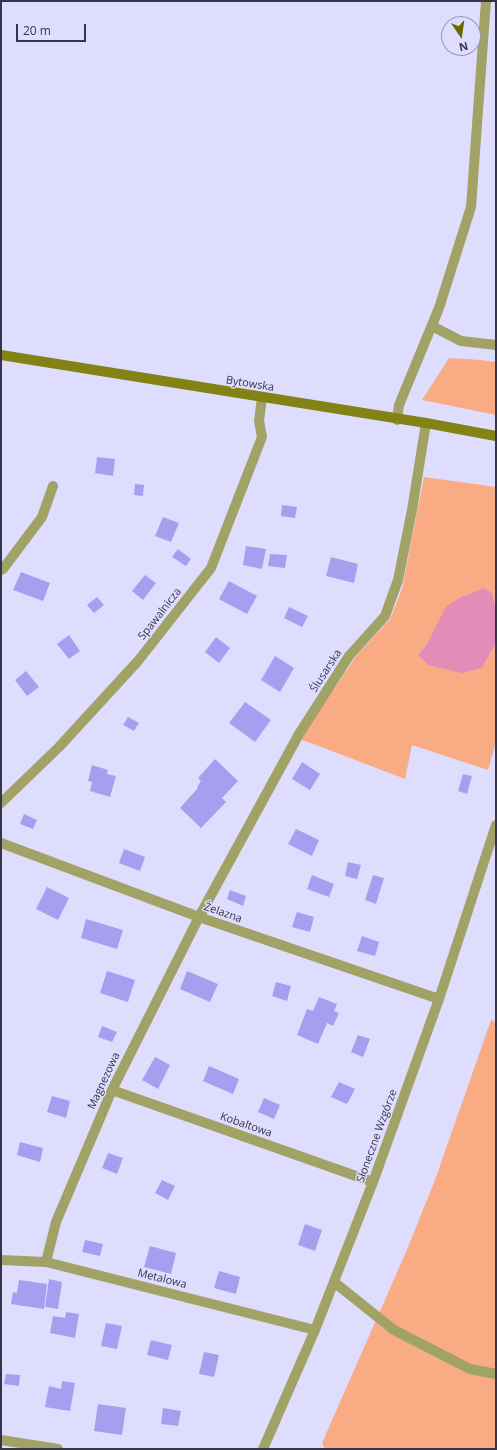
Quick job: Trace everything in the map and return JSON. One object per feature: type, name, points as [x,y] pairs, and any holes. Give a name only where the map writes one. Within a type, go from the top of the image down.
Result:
[{"type":"main road","name":"Bytowska","points":[[1,356],[496,436]]},
{"type":"street","points":[[398,420],[399,405],[439,308],[471,207],[486,1]]},
{"type":"street","points":[[432,326],[461,341],[496,345]]},
{"type":"street","name":"Spawalnicza","points":[[1,803],[59,747],[138,661],[211,568],[262,438],[259,421],[262,398]]},
{"type":"street","name":"Ślusarska","points":[[199,917],[299,734],[349,656],[385,616],[398,580],[412,510],[426,424]]},
{"type":"street","points":[[1,570],[42,517],[53,486]]},
{"type":"street","name":"Słoneczne Wzgórze","points":[[263,1449],[315,1330],[373,1182],[439,999],[496,825]]},
{"type":"street","name":"Żelazna","points":[[1,843],[199,917],[439,999]]},
{"type":"street","name":"Magnezowa","points":[[46,1262],[56,1222],[112,1090],[199,917]]},
{"type":"street","name":"Kobaltowa","points":[[112,1090],[373,1182]]},
{"type":"street","name":"Metalowa","points":[[1,1260],[46,1262],[315,1330]]},
{"type":"street","points":[[334,1282],[394,1330],[470,1369],[496,1374]]},
{"type":"street","points":[[1,1440],[58,1449]]},
{"type":"shaded area","points":[[449,358],[496,362],[496,415],[422,400]]},
{"type":"shaded area","points":[[424,477],[496,487],[496,608],[492,592],[483,588],[461,597],[437,626],[427,644],[418,655],[428,665],[443,668],[482,668],[496,643],[496,742],[488,770],[412,745],[405,779],[300,739],[357,655],[390,619],[402,589]]},
{"type":"shaded area","points":[[483,588],[492,592],[495,604],[496,643],[482,668],[462,673],[428,665],[418,655],[427,644],[446,607],[461,597]]},
{"type":"shaded area","points":[[491,1020],[496,1022],[496,1449],[325,1449],[322,1443],[406,1252],[435,1180]]},
{"type":"building","points":[[97,457],[115,459],[113,476],[95,473]]},
{"type":"building","points":[[135,484],[144,485],[143,496],[134,495]]},
{"type":"building","points":[[282,505],[297,507],[295,518],[281,516]]},
{"type":"building","points":[[163,517],[179,523],[171,542],[155,536]]},
{"type":"building","points":[[246,546],[266,549],[262,569],[243,565]]},
{"type":"building","points":[[178,549],[191,559],[186,566],[172,557]]},
{"type":"building","points":[[270,554],[287,555],[285,568],[268,566]]},
{"type":"building","points":[[331,557],[358,564],[354,583],[326,576]]},
{"type":"building","points":[[21,572],[50,583],[43,601],[13,590]]},
{"type":"building","points":[[145,575],[156,583],[143,600],[132,591]]},
{"type":"building","points":[[229,581],[257,596],[247,614],[219,599]]},
{"type":"building","points":[[97,597],[104,605],[94,613],[87,605]]},
{"type":"building","points":[[289,607],[308,616],[302,627],[284,618]]},
{"type":"building","points":[[69,635],[80,651],[69,659],[57,644]]},
{"type":"building","points":[[216,637],[230,648],[219,663],[205,652]]},
{"type":"building","points":[[275,656],[294,668],[280,692],[261,680]]},
{"type":"building","points":[[26,671],[39,687],[27,696],[15,680]]},
{"type":"building","points":[[245,702],[271,720],[255,742],[229,723]]},
{"type":"building","points":[[128,717],[139,723],[134,731],[123,725]]},
{"type":"building","points":[[215,759],[238,781],[222,798],[226,802],[201,828],[180,808],[198,788],[197,787],[201,781],[198,778]]},
{"type":"building","points":[[302,762],[320,774],[310,790],[292,779]]},
{"type":"building","points":[[92,765],[108,770],[107,774],[116,776],[110,797],[90,791],[92,782],[88,781]]},
{"type":"building","points":[[463,774],[472,776],[467,794],[458,791]]},
{"type":"building","points":[[24,814],[37,820],[33,829],[20,824]]},
{"type":"building","points":[[296,829],[319,840],[312,856],[288,844]]},
{"type":"building","points":[[124,849],[145,857],[140,871],[119,863]]},
{"type":"building","points":[[348,862],[361,865],[357,879],[345,876]]},
{"type":"building","points":[[312,875],[334,884],[329,897],[307,889]]},
{"type":"building","points":[[373,875],[384,878],[376,904],[365,900]]},
{"type":"building","points":[[47,887],[69,898],[58,920],[36,909]]},
{"type":"building","points":[[230,890],[246,896],[243,906],[227,899]]},
{"type":"building","points":[[297,912],[314,917],[310,932],[292,927]]},
{"type":"building","points":[[86,919],[123,930],[117,949],[81,938]]},
{"type":"building","points":[[362,936],[379,942],[375,956],[357,951]]},
{"type":"building","points":[[107,971],[135,980],[128,1002],[100,993]]},
{"type":"building","points":[[187,971],[218,984],[210,1002],[180,989]]},
{"type":"building","points":[[276,982],[291,986],[287,1001],[272,996]]},
{"type":"building","points":[[319,997],[337,1004],[334,1011],[339,1013],[333,1026],[327,1023],[318,1044],[297,1035],[307,1009],[313,1011]]},
{"type":"building","points":[[102,1026],[117,1032],[112,1042],[98,1037]]},
{"type":"building","points":[[358,1035],[370,1039],[363,1057],[351,1052]]},
{"type":"building","points":[[155,1057],[170,1065],[158,1089],[142,1080]]},
{"type":"building","points":[[209,1066],[239,1079],[233,1094],[203,1081]]},
{"type":"building","points":[[339,1082],[355,1089],[347,1104],[331,1097]]},
{"type":"building","points":[[52,1096],[70,1101],[66,1118],[47,1112]]},
{"type":"building","points":[[264,1098],[280,1105],[274,1119],[258,1112]]},
{"type":"building","points":[[20,1142],[43,1148],[40,1162],[17,1155]]},
{"type":"building","points":[[108,1153],[123,1158],[117,1174],[102,1168]]},
{"type":"building","points":[[162,1180],[175,1186],[168,1200],[155,1193]]},
{"type":"building","points":[[305,1224],[322,1230],[315,1251],[298,1245]]},
{"type":"building","points":[[85,1240],[103,1244],[100,1256],[82,1252]]},
{"type":"building","points":[[150,1246],[176,1253],[171,1274],[144,1267]]},
{"type":"building","points":[[219,1271],[240,1277],[236,1294],[214,1288]]},
{"type":"building","points":[[49,1279],[62,1282],[58,1309],[45,1307]]},
{"type":"building","points":[[19,1280],[47,1284],[44,1309],[11,1304],[13,1292],[17,1293]]},
{"type":"building","points":[[66,1312],[79,1314],[75,1338],[50,1333],[53,1316],[65,1318]]},
{"type":"building","points":[[106,1323],[122,1326],[117,1349],[101,1346]]},
{"type":"building","points":[[151,1340],[172,1345],[168,1360],[147,1355]]},
{"type":"building","points":[[204,1352],[219,1355],[214,1377],[199,1374]]},
{"type":"building","points":[[6,1374],[20,1375],[19,1386],[4,1384]]},
{"type":"building","points":[[62,1381],[75,1383],[70,1411],[45,1407],[49,1386],[61,1389]]},
{"type":"building","points":[[98,1404],[126,1408],[122,1435],[94,1431]]},
{"type":"building","points":[[163,1408],[181,1411],[178,1426],[161,1424]]}]
